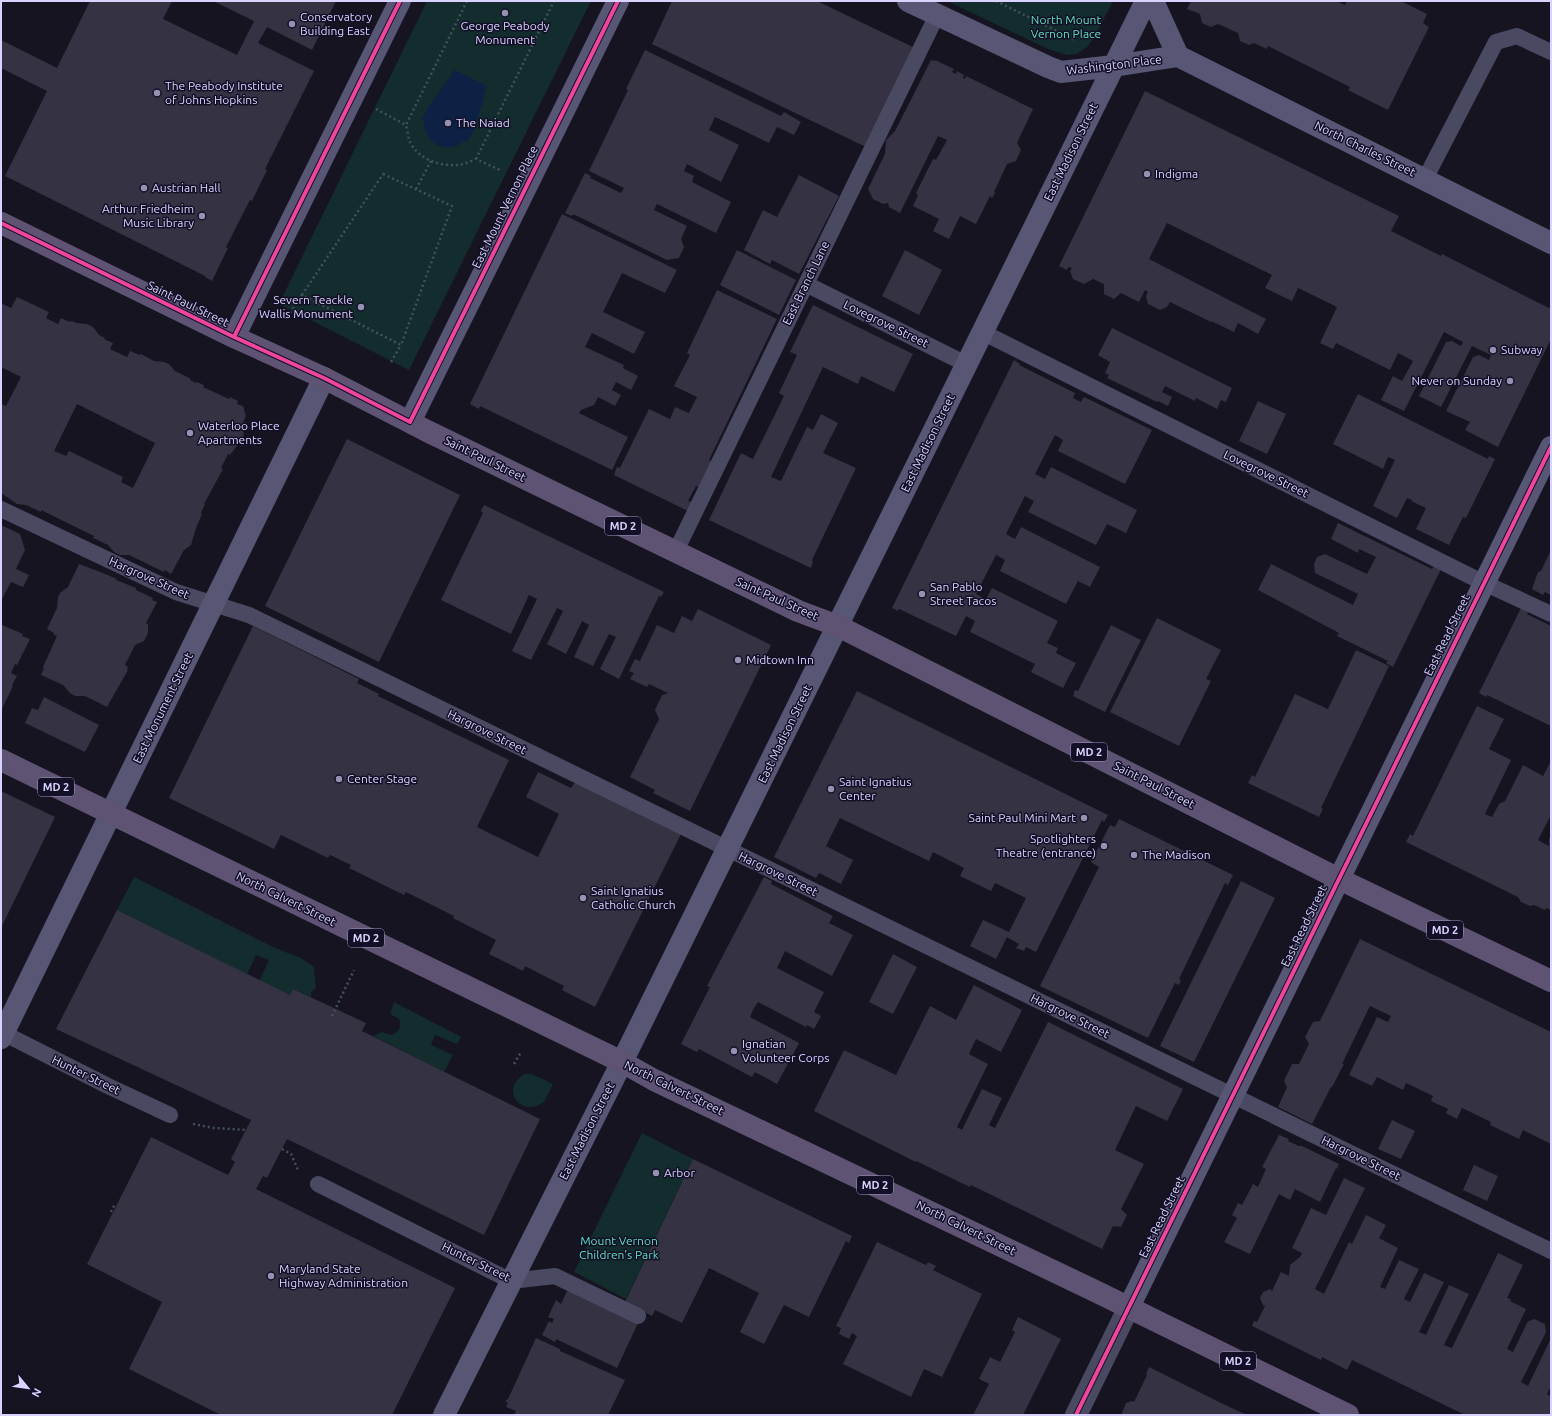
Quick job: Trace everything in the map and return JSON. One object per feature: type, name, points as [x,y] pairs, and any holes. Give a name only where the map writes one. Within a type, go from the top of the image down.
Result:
[{"type":"main road","name":"Saint Paul Street","points":[[1,223],[234,337],[324,378],[410,422],[798,611],[838,626],[1339,879],[1551,981]]},
{"type":"main road","name":"North Calvert Street","points":[[1,760],[622,1062],[661,1083],[1129,1307],[1348,1415]]},
{"type":"street","points":[[234,337],[400,1]]},
{"type":"street","name":"East Mount Vernon Place","points":[[410,422],[618,1]]},
{"type":"street","name":"Washington Place","points":[[908,1],[1048,68],[1061,72],[1114,66],[1178,56],[1153,1]]},
{"type":"street","name":"East Madison Street","points":[[444,1415],[622,1062],[1146,1]]},
{"type":"street","name":"North Charles Street","points":[[1178,56],[1551,243]]},
{"type":"street","name":"East Monument Street","points":[[2,1035],[324,378]]},
{"type":"street","name":"East Read Street","points":[[1076,1415],[1551,446]]},
{"type":"lane","name":"East Branch Lane","points":[[676,551],[938,15]]},
{"type":"lane","points":[[1425,179],[1496,42],[1517,36],[1551,52]]},
{"type":"lane","name":"Lovegrove Street","points":[[806,284],[966,364]]},
{"type":"lane","name":"Lovegrove Street","points":[[982,332],[1484,583],[1551,614]]},
{"type":"lane","name":"Hargrove Street","points":[[1,509],[176,592],[249,615],[1233,1094],[1551,1251]]},
{"type":"lane","name":"Hunter Street","points":[[2,1035],[170,1115]]},
{"type":"lane","name":"Hunter Street","points":[[318,1184],[512,1281],[555,1276],[638,1316]]},
{"type":"path","points":[[467,1],[406,125],[410,141],[419,152],[431,161],[445,165],[460,165],[476,159],[554,1]]},
{"type":"path","points":[[996,1],[1075,40]]},
{"type":"path","points":[[375,109],[406,125]]},
{"type":"path","points":[[476,159],[506,173]]},
{"type":"path","points":[[416,189],[431,161]]},
{"type":"path","points":[[290,313],[383,174],[452,206],[401,345],[391,362]]},
{"type":"path","points":[[302,295],[401,345]]},
{"type":"path","points":[[332,1016],[354,970]]},
{"type":"path","points":[[514,1064],[521,1052]]},
{"type":"path","points":[[170,1115],[199,1126],[246,1130]]},
{"type":"path","points":[[111,1212],[116,1204]]},
{"type":"green space","points":[[427,1],[591,1],[409,370],[279,304]]},
{"type":"green space","name":"North Mount Vernon Place","points":[[947,1],[1113,1],[1094,38],[1087,47],[1077,54],[1067,55],[1048,49]]},
{"type":"green space","points":[[134,877],[275,948],[301,958],[314,967],[316,988],[311,992],[311,997],[293,989],[290,995],[259,981],[269,960],[256,955],[247,974],[117,910]]},
{"type":"green space","points":[[394,1002],[461,1037],[457,1044],[435,1035],[431,1045],[453,1055],[444,1072],[373,1036],[382,1032],[392,1035],[398,1030],[400,1026],[399,1019],[390,1014]]},
{"type":"green space","points":[[525,1074],[532,1074],[553,1084],[544,1102],[531,1107],[520,1104],[516,1100],[513,1090],[515,1084]]},
{"type":"green space","name":"Mount Vernon Children's Park","points":[[642,1133],[693,1159],[626,1299],[574,1272]]},
{"type":"water","points":[[455,70],[487,86],[475,128],[468,142],[465,141],[451,147],[444,147],[432,142],[428,136],[424,121],[422,119],[429,106]]},
{"type":"building","name":"The Peabody Institute of Johns Hopkins","points":[[90,1],[172,1],[163,19],[237,55],[254,21],[213,1],[336,1],[312,50],[267,27],[258,43],[314,71],[265,169],[267,170],[252,201],[250,200],[226,247],[228,248],[212,281],[205,276],[5,176],[47,91],[1,68],[1,40],[57,68]]},
{"type":"building","points":[[672,1],[817,1],[915,48],[868,148],[652,44]]},
{"type":"building","points":[[1191,1],[1336,1],[1345,5],[1347,1],[1401,1],[1427,14],[1423,23],[1429,27],[1388,110],[1348,90],[1350,87],[1268,46],[1267,49],[1254,43],[1249,45],[1240,41],[1238,33],[1218,24],[1211,27],[1202,23],[1200,14],[1187,9]]},
{"type":"building","points":[[645,50],[781,116],[784,112],[801,122],[794,135],[777,127],[769,143],[715,117],[709,130],[739,145],[721,182],[687,164],[684,171],[694,176],[692,182],[731,202],[716,233],[657,204],[654,210],[687,226],[681,239],[684,247],[679,258],[667,260],[573,214],[572,216],[565,213],[585,173],[591,176],[590,178],[621,193],[624,188],[589,171],[628,90],[626,89]]},
{"type":"building","points":[[931,60],[935,60],[954,69],[952,72],[956,74],[957,71],[964,75],[963,78],[965,79],[966,76],[1033,109],[1017,143],[1021,150],[1016,161],[1007,164],[994,192],[995,193],[992,198],[990,196],[976,224],[960,216],[949,239],[933,231],[939,219],[913,206],[918,195],[916,193],[933,159],[936,160],[947,140],[938,136],[900,213],[889,207],[888,203],[883,204],[873,199],[868,189],[885,154],[886,140],[895,131]]},
{"type":"building","points":[[1145,91],[1399,216],[1391,231],[1441,256],[1442,254],[1551,309],[1551,339],[1498,447],[1465,430],[1470,422],[1446,411],[1473,357],[1479,355],[1489,360],[1491,355],[1472,346],[1441,407],[1419,396],[1446,342],[1452,341],[1461,346],[1463,342],[1444,332],[1404,411],[1381,400],[1393,376],[1402,381],[1413,361],[1398,353],[1390,370],[1336,343],[1333,349],[1320,343],[1337,307],[1298,288],[1292,301],[1265,288],[1272,275],[1167,223],[1149,259],[1266,319],[1258,334],[1238,323],[1234,332],[1170,302],[1167,307],[1160,310],[1148,304],[1146,296],[1148,292],[1145,290],[1139,302],[1121,293],[1114,299],[1104,294],[1104,284],[1093,279],[1084,284],[1073,279],[1070,271],[1072,268],[1068,267],[1067,270],[1059,266]]},
{"type":"building","points":[[799,175],[839,196],[799,274],[772,260],[770,264],[744,250],[763,210],[777,217]]},
{"type":"building","points":[[562,214],[677,270],[665,293],[622,273],[603,312],[645,332],[634,354],[592,333],[585,347],[624,365],[623,368],[638,376],[631,390],[616,382],[612,390],[621,395],[615,406],[598,397],[594,405],[581,410],[579,413],[628,437],[612,470],[480,406],[479,409],[470,404]]},
{"type":"building","points":[[737,250],[796,280],[779,315],[720,285]]},
{"type":"building","points":[[905,250],[942,270],[919,315],[882,296]]},
{"type":"building","points":[[717,290],[777,319],[709,460],[712,461],[699,487],[696,486],[688,501],[692,502],[688,511],[614,475],[617,467],[620,468],[649,409],[670,419],[675,407],[689,413],[697,397],[674,386],[690,355],[687,353]]},
{"type":"building","name":"Waterloo Place Apartments","points":[[17,297],[49,312],[46,318],[58,324],[61,318],[70,322],[87,324],[93,327],[99,335],[105,338],[104,339],[113,343],[110,349],[127,357],[130,351],[140,355],[141,354],[154,361],[169,364],[175,371],[191,379],[190,380],[204,385],[203,387],[229,399],[230,397],[238,401],[237,404],[243,406],[246,416],[243,422],[246,423],[243,438],[230,455],[228,454],[221,468],[223,469],[204,504],[191,545],[184,550],[171,574],[129,555],[120,555],[114,552],[108,545],[93,538],[94,536],[41,510],[41,512],[26,505],[17,504],[1,493],[1,404],[6,406],[21,377],[1,367],[1,303],[11,308]],"holes":[[[77,404],[155,443],[133,488],[121,482],[123,477],[69,451],[66,456],[54,451]]]},
{"type":"building","points":[[813,305],[913,354],[894,392],[861,376],[858,384],[823,367],[771,477],[781,481],[807,427],[813,430],[821,414],[838,423],[823,453],[856,468],[812,560],[811,568],[709,520],[741,453],[753,459],[784,396],[779,393],[797,355],[790,352]]},
{"type":"building","points":[[1112,328],[1232,388],[1226,402],[1221,400],[1217,409],[1196,398],[1195,401],[1165,386],[1162,392],[1172,397],[1168,406],[1107,378],[1109,375],[1105,373],[1110,362],[1098,355]]},
{"type":"building","points":[[1014,360],[1020,364],[1019,365],[1075,393],[1073,398],[1081,402],[1084,397],[1152,430],[1125,484],[1058,451],[1063,440],[1055,435],[1035,474],[1045,479],[1051,467],[1137,510],[1126,533],[1107,524],[1096,545],[1028,512],[1034,501],[1025,496],[1006,534],[1015,539],[1021,527],[1100,567],[1090,587],[1078,581],[1066,604],[1000,571],[1005,560],[996,555],[976,594],[986,599],[992,588],[1058,621],[1047,643],[1058,648],[1056,653],[1076,663],[1063,688],[1031,672],[1035,664],[970,632],[975,621],[966,616],[956,636],[899,609],[898,611],[892,608]]},
{"type":"building","points":[[1358,394],[1488,459],[1489,456],[1495,459],[1466,518],[1463,517],[1449,545],[1416,529],[1426,508],[1411,501],[1412,500],[1407,498],[1397,518],[1373,506],[1395,460],[1388,457],[1383,469],[1333,444]]},
{"type":"building","points":[[1258,401],[1286,414],[1267,454],[1239,441]]},
{"type":"building","points":[[347,439],[460,495],[379,662],[265,606]]},
{"type":"building","points":[[484,505],[664,592],[661,597],[659,596],[619,679],[600,669],[616,637],[609,634],[593,666],[574,657],[589,625],[582,621],[566,654],[547,644],[563,611],[557,608],[531,660],[512,651],[537,599],[529,595],[511,634],[441,600],[483,513],[481,511]]},
{"type":"building","points":[[1338,523],[1432,569],[1434,566],[1441,569],[1393,667],[1386,663],[1388,661],[1337,636],[1339,633],[1258,590],[1271,564],[1353,605],[1358,594],[1315,573],[1314,564],[1317,557],[1325,554],[1367,574],[1376,557],[1359,549],[1358,553],[1331,539]]},
{"type":"building","points":[[1,525],[20,534],[25,550],[16,569],[29,575],[23,587],[11,582],[1,601]]},
{"type":"building","points":[[1551,550],[1551,595],[1545,592],[1543,595],[1532,589],[1538,572],[1541,571]]},
{"type":"building","points":[[79,564],[136,588],[136,590],[153,598],[152,600],[157,602],[146,623],[148,624],[148,633],[144,641],[135,645],[125,665],[128,667],[128,670],[107,707],[85,696],[75,696],[63,685],[41,675],[57,636],[47,629],[57,608],[58,597],[60,593],[68,587]]},
{"type":"building","points":[[1521,608],[1528,612],[1527,614],[1551,626],[1551,726],[1487,695],[1486,697],[1479,693]]},
{"type":"building","points":[[698,609],[771,645],[690,811],[653,793],[655,790],[630,777],[659,719],[655,710],[662,695],[668,693],[649,684],[647,687],[630,679],[634,673],[629,671],[635,659],[640,661],[657,625],[674,633],[682,616],[692,621]]},
{"type":"building","points":[[1157,618],[1221,650],[1206,679],[1211,681],[1179,746],[1110,712]]},
{"type":"building","points":[[2,625],[23,634],[22,636],[30,639],[17,665],[15,664],[11,673],[17,676],[1,711]]},
{"type":"building","points":[[1111,625],[1141,640],[1105,712],[1073,696],[1075,690],[1078,691]]},
{"type":"building","name":"Center Stage","points":[[253,626],[359,679],[357,683],[379,694],[378,696],[509,760],[477,827],[538,857],[559,814],[526,797],[538,772],[571,788],[575,782],[681,834],[595,1007],[562,990],[564,986],[525,966],[523,971],[489,954],[496,940],[453,918],[454,916],[406,892],[404,895],[349,868],[351,865],[330,855],[328,858],[281,835],[274,849],[169,798]]},
{"type":"building","points":[[1356,650],[1389,666],[1321,808],[1323,809],[1319,817],[1248,783],[1252,775],[1255,777],[1295,694],[1328,709]]},
{"type":"building","points":[[857,691],[1108,815],[1104,822],[1102,820],[1036,952],[1026,947],[1024,951],[1016,948],[1019,944],[1007,937],[996,959],[970,946],[983,920],[1009,932],[1026,898],[995,883],[991,891],[960,876],[964,868],[933,852],[929,861],[840,818],[826,846],[853,860],[841,884],[819,873],[816,878],[774,857]]},
{"type":"building","points":[[44,697],[99,725],[85,752],[25,723],[32,708],[38,710]]},
{"type":"building","points":[[1477,706],[1504,719],[1489,749],[1511,760],[1485,814],[1492,817],[1499,804],[1505,801],[1523,765],[1543,776],[1551,763],[1551,815],[1538,840],[1549,846],[1551,834],[1551,910],[1546,908],[1545,910],[1534,905],[1530,906],[1521,902],[1518,897],[1406,842],[1410,834],[1413,836]]},
{"type":"building","points":[[1,791],[55,817],[1,928]]},
{"type":"building","points":[[1119,819],[1233,875],[1228,885],[1225,883],[1179,979],[1181,980],[1179,985],[1175,983],[1148,1038],[1040,986],[1099,867],[1091,862],[1110,825],[1115,827]]},
{"type":"building","points":[[764,877],[772,881],[771,884],[833,916],[829,923],[853,935],[832,976],[785,951],[777,968],[824,992],[814,1012],[821,1016],[814,1029],[807,1025],[806,1027],[758,1002],[753,1010],[750,1017],[799,1043],[777,1084],[755,1072],[752,1077],[699,1049],[697,1052],[681,1044],[710,987],[707,986]]},
{"type":"building","points":[[1241,881],[1275,898],[1194,1062],[1160,1046]]},
{"type":"building","points":[[117,910],[290,995],[293,989],[366,1023],[362,1031],[540,1119],[484,1235],[287,1139],[267,1178],[263,1176],[256,1189],[455,1288],[392,1415],[221,1415],[129,1369],[162,1302],[87,1264],[151,1137],[228,1175],[235,1162],[231,1159],[251,1120],[56,1029]]},
{"type":"building","points":[[1360,939],[1551,1032],[1551,1144],[1523,1130],[1519,1139],[1490,1125],[1491,1122],[1462,1108],[1457,1119],[1446,1113],[1448,1109],[1431,1101],[1433,1096],[1406,1083],[1403,1090],[1377,1077],[1372,1086],[1349,1075],[1377,1017],[1388,1022],[1391,1016],[1370,1006],[1342,1064],[1344,1064],[1312,1124],[1278,1107],[1287,1087],[1284,1081],[1292,1064],[1299,1064],[1309,1044],[1305,1037],[1313,1022],[1320,1021]]},
{"type":"building","points":[[893,954],[917,967],[893,1014],[869,1002]]},
{"type":"building","points":[[974,985],[1022,1010],[1001,1052],[976,1039],[969,1054],[988,1064],[957,1127],[962,1130],[982,1089],[1002,1098],[989,1125],[995,1128],[1048,1022],[1183,1089],[1167,1121],[1136,1106],[1115,1150],[1144,1164],[1121,1209],[1127,1215],[1121,1227],[1113,1226],[1102,1249],[971,1185],[970,1187],[916,1162],[814,1111],[844,1050],[896,1075],[930,1006],[956,1020]]},
{"type":"building","points":[[1392,1120],[1415,1131],[1401,1159],[1378,1149]]},
{"type":"building","points":[[1279,1135],[1289,1139],[1288,1141],[1339,1164],[1320,1202],[1295,1189],[1290,1200],[1279,1194],[1250,1254],[1224,1242],[1237,1218],[1232,1215],[1238,1203],[1242,1205],[1253,1184],[1258,1187],[1266,1169],[1262,1167]]},
{"type":"building","points":[[693,1159],[852,1236],[849,1243],[846,1241],[809,1317],[784,1305],[764,1344],[740,1332],[759,1293],[709,1268],[682,1323],[655,1310],[652,1316],[625,1302]]},
{"type":"building","points":[[1474,1165],[1498,1176],[1487,1201],[1463,1190]]},
{"type":"building","points":[[1344,1178],[1365,1188],[1315,1289],[1324,1294],[1349,1242],[1352,1244],[1366,1215],[1386,1225],[1379,1238],[1398,1248],[1380,1287],[1385,1289],[1399,1260],[1419,1269],[1404,1299],[1410,1302],[1424,1273],[1444,1282],[1419,1332],[1426,1335],[1449,1285],[1469,1294],[1444,1345],[1452,1348],[1498,1253],[1523,1265],[1507,1298],[1526,1309],[1507,1349],[1513,1352],[1529,1321],[1534,1319],[1545,1324],[1546,1332],[1521,1382],[1528,1386],[1551,1338],[1551,1386],[1547,1394],[1551,1397],[1551,1415],[1465,1415],[1352,1360],[1347,1370],[1322,1357],[1321,1360],[1252,1326],[1254,1321],[1257,1322],[1265,1306],[1260,1298],[1263,1292],[1270,1289],[1272,1291],[1281,1272],[1289,1276],[1290,1265],[1300,1257],[1302,1253],[1292,1248],[1311,1208],[1326,1215]]},
{"type":"building","points":[[877,1242],[926,1265],[928,1262],[936,1266],[933,1270],[982,1294],[942,1377],[924,1369],[911,1397],[843,1364],[857,1336],[852,1333],[849,1339],[839,1334],[841,1328],[836,1326]]},
{"type":"building","points":[[568,1289],[638,1323],[617,1368],[556,1339],[555,1342],[542,1335],[549,1321],[552,1323],[554,1319],[548,1317],[556,1300],[561,1304]]},
{"type":"building","points":[[1018,1317],[1061,1339],[1023,1415],[973,1415],[989,1384],[979,1379],[990,1357],[1000,1362],[1015,1332],[1012,1330]]},
{"type":"building","points":[[536,1338],[560,1349],[560,1351],[625,1380],[608,1415],[514,1415],[516,1411],[506,1407],[508,1403],[505,1401],[508,1399]]},
{"type":"building","points":[[1149,1367],[1247,1415],[1122,1415],[1126,1403],[1132,1401],[1134,1402],[1147,1375],[1146,1374]]},
{"type":"cycle path","points":[[234,337],[400,1]]},
{"type":"cycle path","points":[[1,223],[234,337],[324,378],[410,422],[618,1]]},
{"type":"cycle path","points":[[1076,1415],[1551,447]]},
{"type":"place","name":"George Peabody Monument","points":[[505,13]]},
{"type":"place","name":"Conservatory Building East","points":[[292,24]]},
{"type":"place","name":"The Peabody Institute of Johns Hopkins","points":[[157,93]]},
{"type":"place","name":"The Naiad","points":[[448,123]]},
{"type":"place","name":"Indigma","points":[[1147,174]]},
{"type":"place","name":"Austrian Hall","points":[[144,188]]},
{"type":"place","name":"Arthur Friedheim Music Library","points":[[202,216]]},
{"type":"place","name":"Severn Teackle Wallis Monument","points":[[361,307]]},
{"type":"place","name":"Subway","points":[[1493,350]]},
{"type":"place","name":"Never on Sunday","points":[[1510,381]]},
{"type":"place","name":"Waterloo Place Apartments","points":[[190,433]]},
{"type":"place","name":"San Pablo Street Tacos","points":[[922,594]]},
{"type":"place","name":"Midtown Inn","points":[[738,660]]},
{"type":"place","name":"Center Stage","points":[[339,779]]},
{"type":"place","name":"Saint Ignatius Center","points":[[831,789]]},
{"type":"place","name":"Saint Paul Mini Mart","points":[[1084,818]]},
{"type":"place","name":"Spotlighters Theatre (entrance)","points":[[1104,846]]},
{"type":"place","name":"The Madison","points":[[1134,855]]},
{"type":"place","name":"Saint Ignatius Catholic Church","points":[[583,898]]},
{"type":"place","name":"Ignatian Volunteer Corps","points":[[734,1051]]},
{"type":"place","name":"Arbor","points":[[656,1173]]},
{"type":"place","name":"Maryland State Highway Administration","points":[[271,1276]]}]
